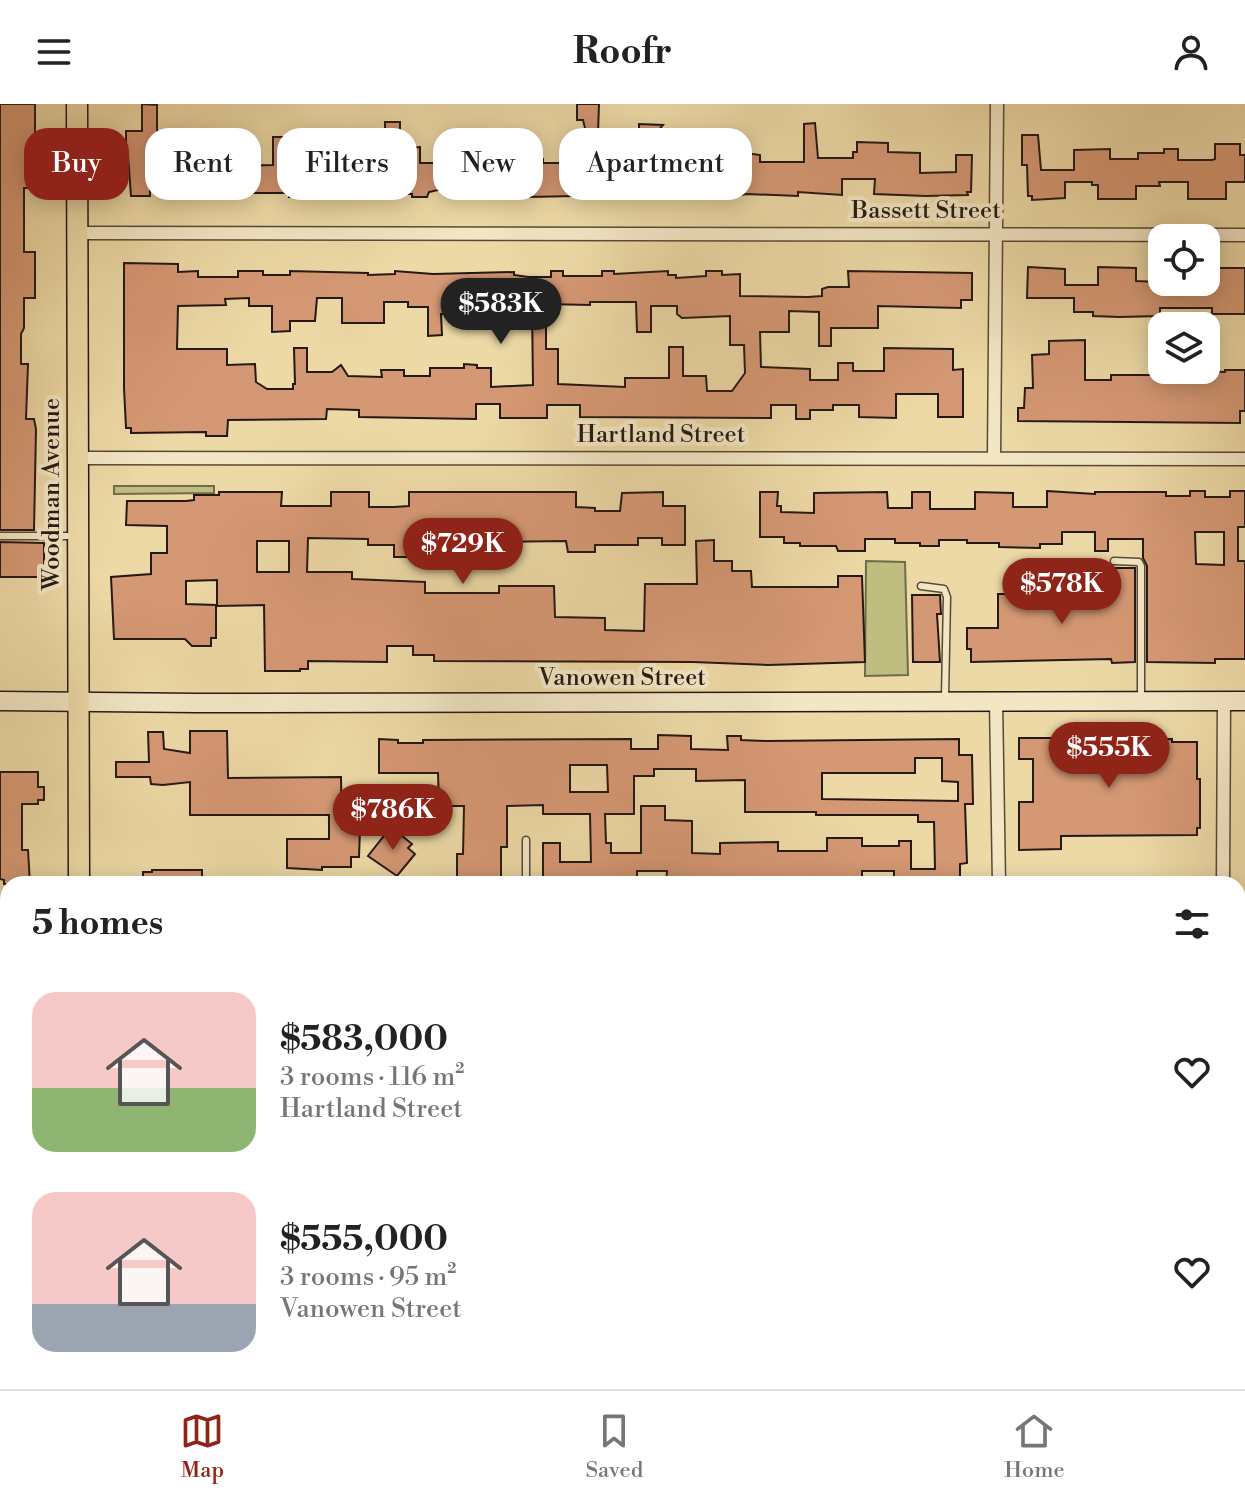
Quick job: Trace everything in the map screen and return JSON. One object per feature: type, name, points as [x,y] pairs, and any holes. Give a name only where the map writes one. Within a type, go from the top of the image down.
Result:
[{"type":"main road","name":"Woodman Avenue","points":[[77,104],[79,876]]},
{"type":"main road","name":"Vanowen Street","points":[[0,701],[1245,701]]},
{"type":"street","points":[[994,458],[997,104]]},
{"type":"street","name":"Bassett Street","points":[[78,233],[1245,235]]},
{"type":"street","name":"Hartland Street","points":[[77,458],[1245,459]]},
{"type":"street","points":[[996,701],[999,876]]},
{"type":"street","points":[[1223,876],[1224,701]]},
{"type":"lane","points":[[0,536],[78,536]]},
{"type":"lane","points":[[1114,561],[1139,562],[1141,566],[1141,701]]},
{"type":"lane","points":[[921,586],[944,589],[947,597],[945,701]]},
{"type":"lane","points":[[526,840],[526,876]]},
{"type":"shaded area","points":[[114,486],[214,486],[214,493],[114,494]]},
{"type":"shaded area","points":[[866,561],[905,562],[908,675],[865,676]]},
{"type":"building","points":[[0,104],[35,104],[35,128],[24,128],[24,252],[35,252],[35,298],[24,298],[24,328],[21,334],[21,364],[28,364],[26,419],[34,419],[36,429],[34,530],[0,530]]},
{"type":"building","points":[[142,104],[157,105],[157,128],[145,128],[145,196],[131,196],[129,131],[142,131]]},
{"type":"building","points":[[577,104],[599,104],[598,128],[585,128],[583,120],[577,120]]},
{"type":"building","points":[[385,122],[400,122],[400,128],[385,128]]},
{"type":"building","points":[[815,123],[818,158],[853,158],[853,152],[857,152],[857,142],[888,143],[888,152],[920,153],[920,173],[956,172],[956,155],[972,155],[971,192],[967,192],[968,195],[874,194],[875,179],[842,179],[842,195],[798,192],[798,196],[752,194],[752,154],[760,155],[760,162],[804,162],[804,124]]},
{"type":"building","points":[[639,124],[663,125],[661,128],[639,128]]},
{"type":"building","points":[[1022,135],[1038,135],[1041,170],[1074,170],[1074,150],[1110,149],[1110,159],[1138,159],[1138,153],[1164,153],[1164,149],[1178,149],[1178,160],[1212,160],[1215,159],[1215,144],[1240,144],[1240,155],[1245,155],[1245,182],[1226,182],[1226,199],[1188,199],[1188,182],[1159,182],[1160,186],[1136,186],[1136,199],[1098,199],[1098,185],[1092,185],[1092,182],[1065,182],[1065,198],[1032,200],[1032,196],[1028,196],[1027,165],[1022,165]]},
{"type":"building","points":[[273,137],[277,137],[277,193],[261,193],[261,165],[273,165]]},
{"type":"building","points":[[417,147],[420,147],[420,163],[433,163],[433,191],[427,197],[417,197]]},
{"type":"building","points":[[543,163],[559,163],[559,196],[543,197]]},
{"type":"building","points":[[124,263],[178,264],[178,272],[198,271],[198,277],[238,277],[238,271],[263,271],[263,275],[290,275],[290,271],[368,275],[395,274],[395,271],[433,274],[514,272],[514,275],[528,277],[551,277],[551,271],[563,271],[563,276],[602,276],[602,271],[614,271],[614,274],[668,271],[668,275],[676,275],[676,278],[706,276],[706,271],[722,271],[722,275],[740,274],[740,296],[808,297],[822,296],[822,289],[828,287],[849,287],[848,271],[972,273],[972,300],[961,300],[961,308],[878,306],[878,328],[831,328],[831,346],[819,346],[819,312],[789,311],[789,332],[760,332],[761,367],[810,369],[810,380],[838,380],[838,363],[853,363],[853,371],[884,371],[884,348],[953,349],[953,370],[963,369],[963,417],[938,417],[938,394],[896,394],[896,418],[859,417],[859,405],[833,405],[833,410],[810,410],[810,419],[796,419],[796,405],[771,405],[771,418],[580,417],[580,405],[547,405],[547,418],[500,418],[500,404],[476,404],[476,419],[359,417],[359,410],[327,409],[326,419],[228,420],[227,436],[206,436],[206,432],[131,433],[131,428],[126,428]],"holes":[[[249,298],[249,306],[272,306],[272,332],[290,331],[290,321],[315,321],[317,298],[342,298],[342,323],[384,323],[384,302],[408,302],[408,307],[428,307],[428,336],[442,335],[441,314],[470,314],[470,309],[483,309],[483,302],[517,301],[517,307],[532,306],[533,385],[491,387],[491,368],[464,364],[464,368],[430,368],[430,376],[404,376],[404,370],[381,370],[382,377],[348,376],[341,365],[332,372],[307,372],[307,348],[294,348],[293,389],[267,389],[256,382],[255,364],[227,365],[227,349],[177,349],[178,306],[226,305],[225,299]],[[590,302],[636,302],[637,332],[651,332],[651,306],[677,306],[677,314],[682,318],[730,316],[730,345],[744,345],[745,373],[732,391],[707,391],[706,376],[683,376],[683,347],[669,347],[669,378],[625,378],[625,387],[558,384],[558,349],[546,349],[546,304],[590,305]]]},
{"type":"building","points":[[1028,267],[1065,269],[1065,285],[1098,285],[1098,267],[1136,268],[1136,281],[1148,282],[1148,296],[1220,296],[1220,268],[1245,268],[1245,314],[1220,314],[1212,312],[1212,308],[1160,308],[1160,312],[1148,312],[1148,316],[1093,316],[1093,312],[1074,312],[1074,298],[1027,298]]},
{"type":"building","points":[[1085,340],[1085,380],[1111,380],[1111,375],[1148,375],[1148,384],[1220,384],[1220,372],[1245,370],[1245,411],[1240,411],[1240,423],[1018,421],[1018,408],[1024,408],[1025,388],[1033,388],[1032,355],[1049,354],[1049,341]]},
{"type":"building","points":[[1047,491],[1095,494],[1166,492],[1166,496],[1190,496],[1190,491],[1205,491],[1205,497],[1230,497],[1230,491],[1245,491],[1245,527],[1238,527],[1238,561],[1245,561],[1245,659],[1215,659],[1215,663],[1147,662],[1147,566],[1143,558],[1143,539],[1108,539],[1108,551],[1095,551],[1095,532],[1062,532],[1062,544],[1040,544],[1040,548],[999,547],[999,543],[967,543],[967,540],[939,540],[939,546],[920,546],[920,543],[895,543],[895,539],[865,539],[865,551],[838,551],[836,546],[800,546],[800,543],[784,543],[784,537],[760,537],[760,492],[778,492],[777,506],[781,506],[781,512],[814,513],[814,493],[887,492],[888,508],[912,508],[912,492],[930,492],[930,509],[975,509],[975,492],[1013,493],[1013,507],[1047,507]],"holes":[[[1195,532],[1224,532],[1224,565],[1196,564]]]},
{"type":"building","points":[[219,492],[282,492],[281,506],[331,506],[331,492],[369,492],[369,507],[394,507],[409,506],[409,492],[576,492],[576,507],[620,511],[622,493],[663,492],[663,506],[685,506],[685,545],[662,545],[662,538],[638,538],[638,545],[595,545],[595,552],[568,552],[566,541],[498,542],[499,534],[410,536],[409,557],[394,557],[394,545],[368,545],[368,539],[308,538],[307,572],[352,572],[352,579],[425,582],[425,593],[499,593],[499,586],[554,586],[555,617],[605,618],[605,630],[644,631],[645,584],[697,584],[696,541],[714,540],[714,561],[732,561],[732,571],[751,571],[752,587],[838,587],[838,576],[862,576],[865,662],[768,665],[434,661],[434,655],[413,655],[413,646],[387,646],[387,662],[308,661],[308,669],[300,671],[265,671],[264,605],[217,606],[217,580],[186,581],[186,604],[216,605],[216,638],[211,638],[211,646],[192,646],[185,639],[114,639],[111,577],[151,574],[151,553],[167,553],[167,526],[126,525],[127,501],[186,501],[194,500],[194,495],[219,495]],"holes":[[[257,541],[289,541],[289,572],[257,572]]]},
{"type":"building","points":[[0,542],[44,543],[44,577],[0,577]]},
{"type":"building","points":[[1111,568],[1135,568],[1135,662],[1112,663],[1111,659],[971,662],[971,649],[967,649],[967,628],[998,628],[998,594],[1082,594],[1086,590],[1111,590]]},
{"type":"building","points":[[912,595],[940,595],[941,614],[937,614],[940,662],[913,662]]},
{"type":"building","points":[[190,731],[227,731],[228,778],[341,777],[342,829],[360,829],[359,857],[351,857],[351,867],[322,867],[322,870],[287,868],[287,839],[329,839],[329,815],[190,815],[190,782],[163,785],[151,784],[150,777],[116,777],[116,762],[149,762],[148,732],[163,732],[164,749],[190,753]]},
{"type":"building","points":[[658,735],[691,736],[691,749],[728,750],[727,736],[767,741],[959,739],[959,755],[972,755],[973,804],[965,804],[967,863],[960,864],[960,876],[894,876],[894,871],[862,871],[862,876],[667,876],[667,871],[637,871],[637,876],[543,876],[543,843],[560,843],[560,862],[591,862],[590,814],[543,814],[543,805],[507,806],[507,847],[501,847],[501,876],[457,876],[457,854],[463,854],[464,806],[439,806],[438,773],[379,773],[379,739],[423,743],[423,740],[631,739],[631,749],[658,749]],"holes":[[[915,758],[942,758],[942,781],[958,782],[958,801],[822,799],[822,773],[915,773]],[[570,765],[607,765],[608,792],[570,792]],[[654,769],[696,769],[696,781],[745,780],[745,812],[918,815],[918,822],[934,822],[935,869],[911,869],[911,841],[899,841],[899,846],[862,846],[862,838],[827,838],[827,851],[778,851],[778,842],[720,843],[720,854],[692,853],[692,821],[665,820],[665,806],[641,806],[641,853],[611,853],[611,843],[606,843],[605,814],[634,814],[634,776],[654,776]]]},
{"type":"building","points":[[1019,738],[1061,738],[1061,741],[1172,739],[1172,742],[1197,742],[1200,828],[1197,828],[1197,835],[1061,836],[1061,849],[1019,850],[1019,802],[1033,802],[1033,759],[1019,759]]},
{"type":"building","points":[[0,772],[38,772],[38,787],[44,787],[44,800],[38,800],[38,804],[22,804],[22,850],[28,850],[30,876],[0,876]]},
{"type":"building","points":[[384,797],[438,797],[438,811],[384,810]]},
{"type":"building","points":[[391,827],[412,844],[408,848],[415,854],[397,876],[368,856]]},
{"type":"building","points":[[202,870],[202,876],[143,876],[143,872]]}]
